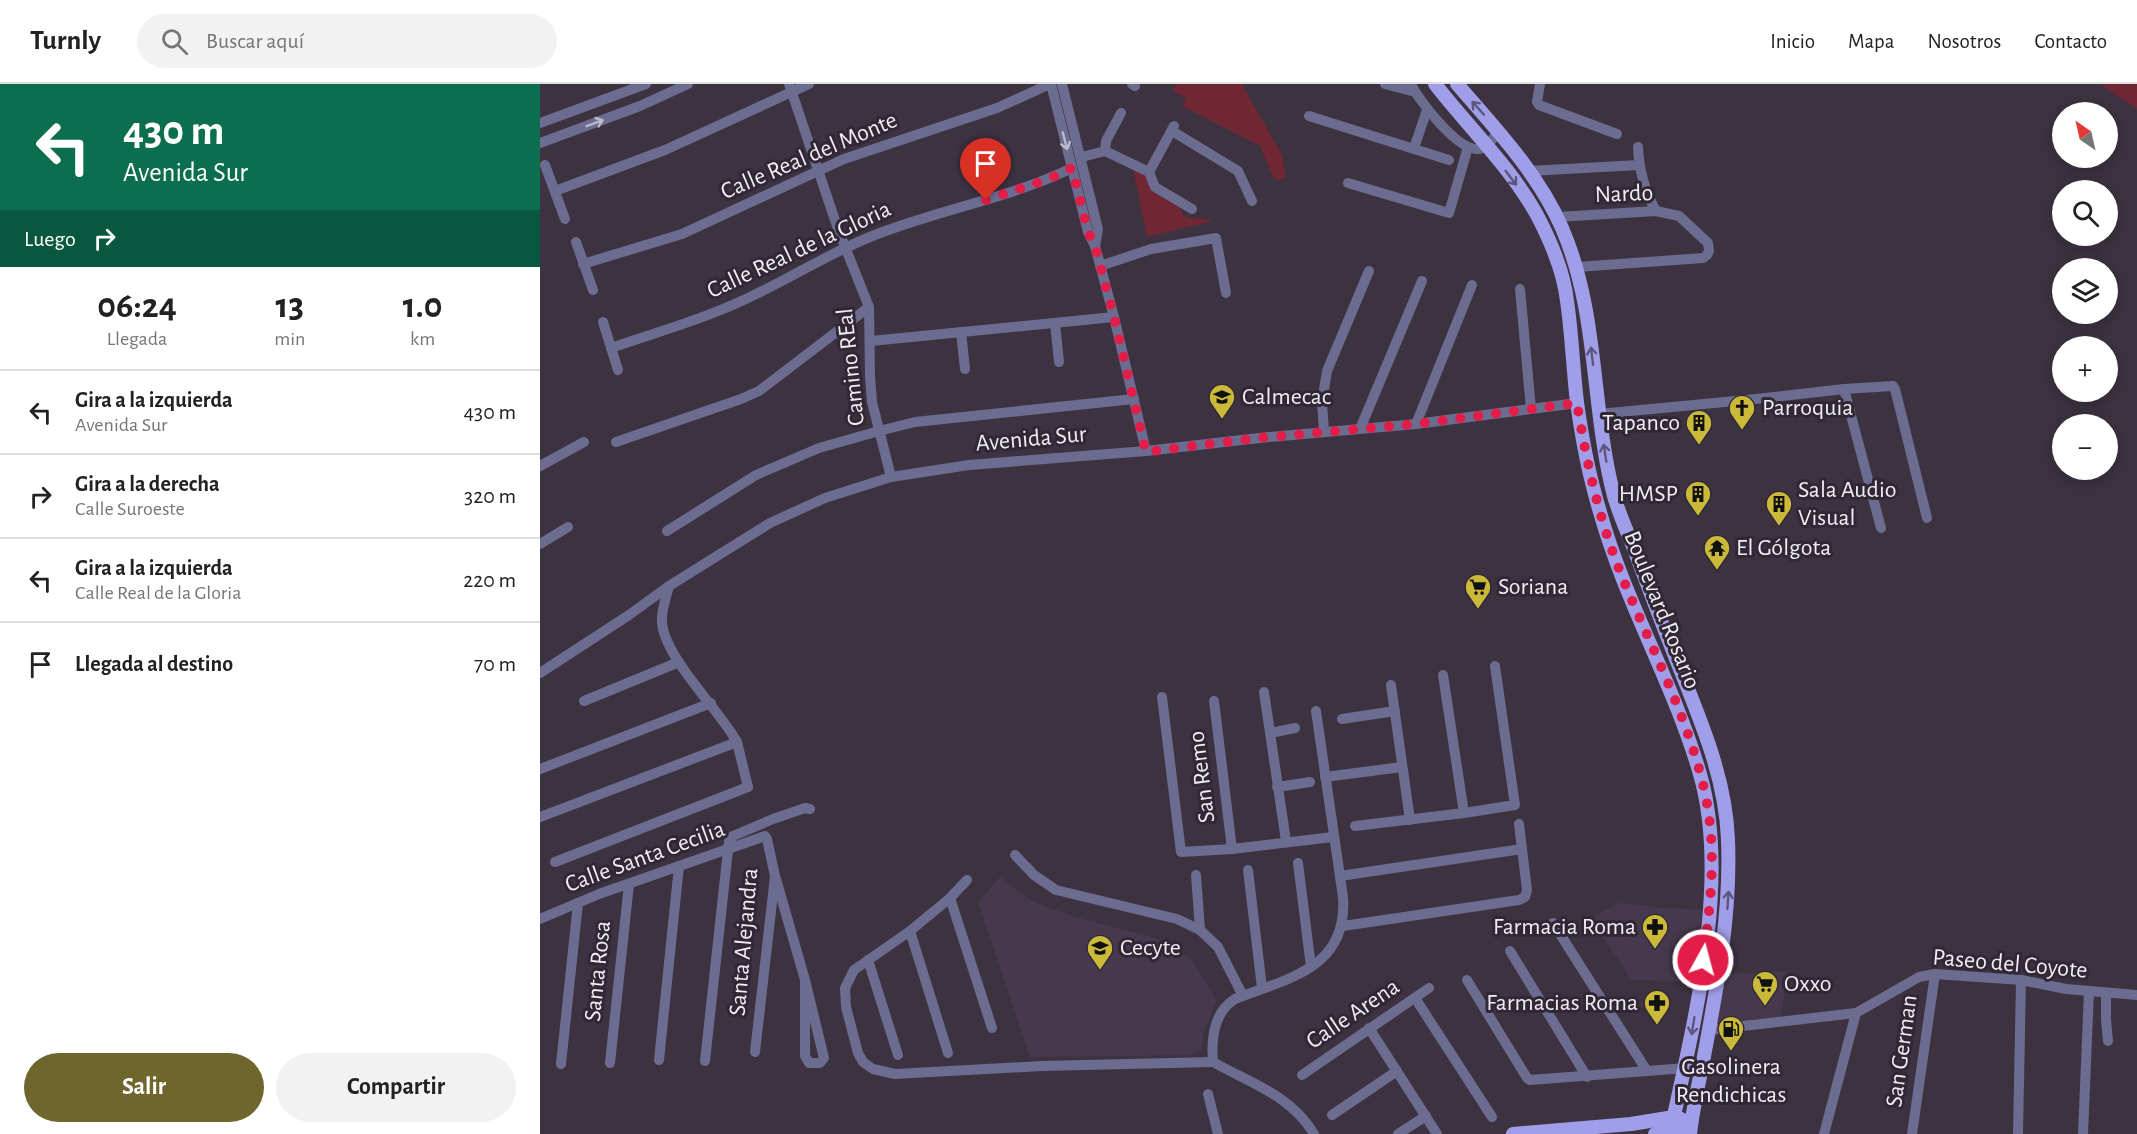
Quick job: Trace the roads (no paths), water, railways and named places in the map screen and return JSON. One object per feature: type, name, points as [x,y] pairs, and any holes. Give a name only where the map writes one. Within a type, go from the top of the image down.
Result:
[{"type":"main road","name":"Boulevard Rosario","points":[[1435,84],[1487,145],[1538,216],[1560,272],[1567,299],[1577,403],[1586,461],[1600,514],[1623,579],[1684,727],[1701,775],[1710,824],[1711,902],[1686,1068],[1670,1133]]},
{"type":"main road","name":"Boulevard Rosario","points":[[1457,84],[1499,131],[1529,171],[1557,217],[1577,267],[1584,292],[1605,457],[1619,509],[1701,720],[1716,766],[1726,818],[1727,912],[1691,1129]]},
{"type":"main road","points":[[1600,514],[1619,509]]},
{"type":"main road","points":[[1711,874],[1728,875]]},
{"type":"main road","points":[[1513,1134],[1631,1124],[1674,1117],[1691,1129]]},
{"type":"main road","points":[[1655,1134],[1691,1129]]},
{"type":"street","points":[[540,143],[640,106],[688,84]]},
{"type":"street","points":[[555,191],[665,150],[791,88],[809,84]]},
{"type":"street","points":[[1050,84],[1088,232],[1095,246],[1114,317],[1146,452]]},
{"type":"street","name":"Calle Real del Monte","points":[[584,264],[682,234],[819,170],[873,148],[997,108],[1050,84]]},
{"type":"street","points":[[1062,84],[1098,228],[1095,246]]},
{"type":"street","points":[[1384,84],[1413,88],[1427,110],[1468,147],[1478,149],[1487,145],[1499,131]]},
{"type":"street","points":[[1540,84],[1537,102],[1539,105],[1617,134]]},
{"type":"street","points":[[540,123],[641,85]]},
{"type":"street","name":"Camino REal","points":[[791,88],[845,248],[869,307],[872,402],[891,477]]},
{"type":"street","points":[[1414,148],[1427,110]]},
{"type":"street","points":[[1105,151],[1106,141],[1121,113]]},
{"type":"street","points":[[1309,116],[1449,160]]},
{"type":"street","points":[[1149,172],[1173,129],[1238,171],[1252,201]]},
{"type":"street","points":[[1348,183],[1449,213],[1468,147]]},
{"type":"street","points":[[1638,147],[1643,185],[1656,212]]},
{"type":"street","points":[[1082,157],[1105,151],[1149,172],[1155,187],[1192,209]]},
{"type":"street","points":[[545,165],[565,219]]},
{"type":"street","points":[[1529,171],[1639,165]]},
{"type":"street","name":"Calle Real de la Gloria","points":[[611,348],[704,317],[748,298],[845,248],[904,224],[1021,189],[1072,168]]},
{"type":"street","name":"Nardo","points":[[1557,217],[1656,212],[1683,218],[1708,243],[1709,251],[1703,258],[1577,267]]},
{"type":"street","points":[[1100,266],[1151,249],[1216,238],[1226,293]]},
{"type":"street","points":[[576,242],[593,290]]},
{"type":"street","points":[[1324,432],[1322,402],[1326,371],[1369,271]]},
{"type":"street","points":[[1360,429],[1422,281]]},
{"type":"street","points":[[1416,424],[1472,285]]},
{"type":"street","points":[[1520,289],[1531,409]]},
{"type":"street","points":[[616,442],[759,391],[869,307]]},
{"type":"street","points":[[871,341],[1114,317]]},
{"type":"street","points":[[603,322],[618,370]]},
{"type":"street","points":[[1055,323],[1059,362]]},
{"type":"street","points":[[961,332],[965,369]]},
{"type":"street","points":[[1599,414],[1893,386],[1896,389],[1927,518]]},
{"type":"street","points":[[1844,389],[1881,528]]},
{"type":"street","points":[[667,531],[756,475],[819,448],[879,431],[915,422],[1134,399]]},
{"type":"street","name":"Avenida Sur","points":[[540,673],[669,586],[789,513],[834,495],[891,477],[969,465],[1146,452],[1416,424],[1577,403]]},
{"type":"street","points":[[540,466],[584,442]]},
{"type":"street","points":[[540,544],[568,527]]},
{"type":"street","points":[[555,862],[748,787],[736,742],[667,643],[662,621],[669,586]]},
{"type":"street","points":[[584,700],[680,662]]},
{"type":"street","points":[[1355,826],[1515,805],[1495,666]]},
{"type":"street","points":[[1443,675],[1464,813]]},
{"type":"street","points":[[1391,685],[1410,820]]},
{"type":"street","points":[[1264,692],[1286,841]]},
{"type":"street","points":[[1162,697],[1181,852],[1232,849],[1333,837]]},
{"type":"street","name":"San Remo","points":[[1214,701],[1232,849]]},
{"type":"street","points":[[540,769],[711,703]]},
{"type":"street","points":[[1213,1062],[1211,1046],[1219,1013],[1226,1004],[1311,967],[1330,951],[1343,926],[1340,876],[1316,711]]},
{"type":"street","points":[[1342,719],[1395,711]]},
{"type":"street","points":[[1270,733],[1295,728]]},
{"type":"street","points":[[540,817],[736,742]]},
{"type":"street","points":[[1325,777],[1402,767]]},
{"type":"street","points":[[1277,787],[1310,782]]},
{"type":"street","points":[[705,1061],[729,841],[733,836],[773,819],[805,808],[810,809]]},
{"type":"street","points":[[1343,926],[1519,900],[1525,897],[1527,890],[1519,824]]},
{"type":"street","name":"Calle Santa Cecilia","points":[[540,919],[628,884],[765,836]]},
{"type":"street","name":"Santa Alejandra","points":[[755,1052],[775,876],[765,836]]},
{"type":"street","points":[[1340,876],[1522,849]]},
{"type":"street","points":[[1015,855],[1034,875],[1056,890],[1177,919],[1200,930],[1218,947],[1243,996]]},
{"type":"street","points":[[1298,863],[1311,967]]},
{"type":"street","points":[[659,1060],[679,866]]},
{"type":"street","points":[[1248,870],[1262,988]]},
{"type":"street","points":[[1196,875],[1200,930]]},
{"type":"street","points":[[775,876],[805,980],[824,1058],[820,1063],[809,1063],[805,1056],[805,980]]},
{"type":"street","points":[[967,880],[950,898],[910,931],[854,970],[844,988],[846,1007],[858,1053],[863,1062],[873,1070],[895,1074],[1042,1066],[1213,1062],[1282,1098],[1301,1115],[1314,1134]]},
{"type":"street","name":"Santa Rosa","points":[[610,1063],[628,884]]},
{"type":"street","points":[[950,898],[992,1028]]},
{"type":"street","points":[[561,1064],[578,903]]},
{"type":"street","points":[[1553,923],[1647,1071]]},
{"type":"street","points":[[910,931],[948,1053]]},
{"type":"street","points":[[1510,951],[1587,1077]]},
{"type":"street","points":[[868,960],[898,1055]]},
{"type":"street","name":"Paseo del Coyote","points":[[1709,1030],[1856,1013],[1919,977],[1935,974],[2021,980],[2066,989],[2137,995]]},
{"type":"street","name":"San German","points":[[1912,1134],[1935,974]]},
{"type":"street","points":[[1467,980],[1530,1080],[1686,1068]]},
{"type":"street","points":[[2018,1134],[2021,980]]},
{"type":"street","name":"Calle Arena","points":[[1302,1075],[1429,988]]},
{"type":"street","points":[[2083,1134],[2089,991]]},
{"type":"street","points":[[2106,993],[2108,1041]]},
{"type":"street","points":[[1415,998],[1492,1117]]},
{"type":"street","points":[[1824,1134],[1856,1013]]},
{"type":"street","points":[[1369,1028],[1437,1134]]},
{"type":"street","points":[[1332,1115],[1396,1071]]},
{"type":"street","points":[[1208,1094],[1218,1134]]},
{"type":"street","points":[[1398,1134],[1426,1116]]},
{"type":"place","name":"Calmecac","points":[[1222,420]]},
{"type":"place","name":"Parroquia","points":[[1742,431]]},
{"type":"place","name":"Tapanco","points":[[1699,446]]},
{"type":"place","name":"HMSP","points":[[1698,517]]},
{"type":"place","name":"Sala Audio Visual","points":[[1779,527]]},
{"type":"place","name":"El Gólgota","points":[[1717,571]]},
{"type":"place","name":"Soriana","points":[[1478,610]]},
{"type":"place","name":"Farmacia Roma","points":[[1655,950]]},
{"type":"place","name":"Cecyte","points":[[1100,971]]},
{"type":"place","name":"Oxxo","points":[[1765,1007]]},
{"type":"place","name":"Farmacias Roma","points":[[1657,1026]]},
{"type":"place","name":"Gasolinera Rendichicas","points":[[1731,1052]]}]
